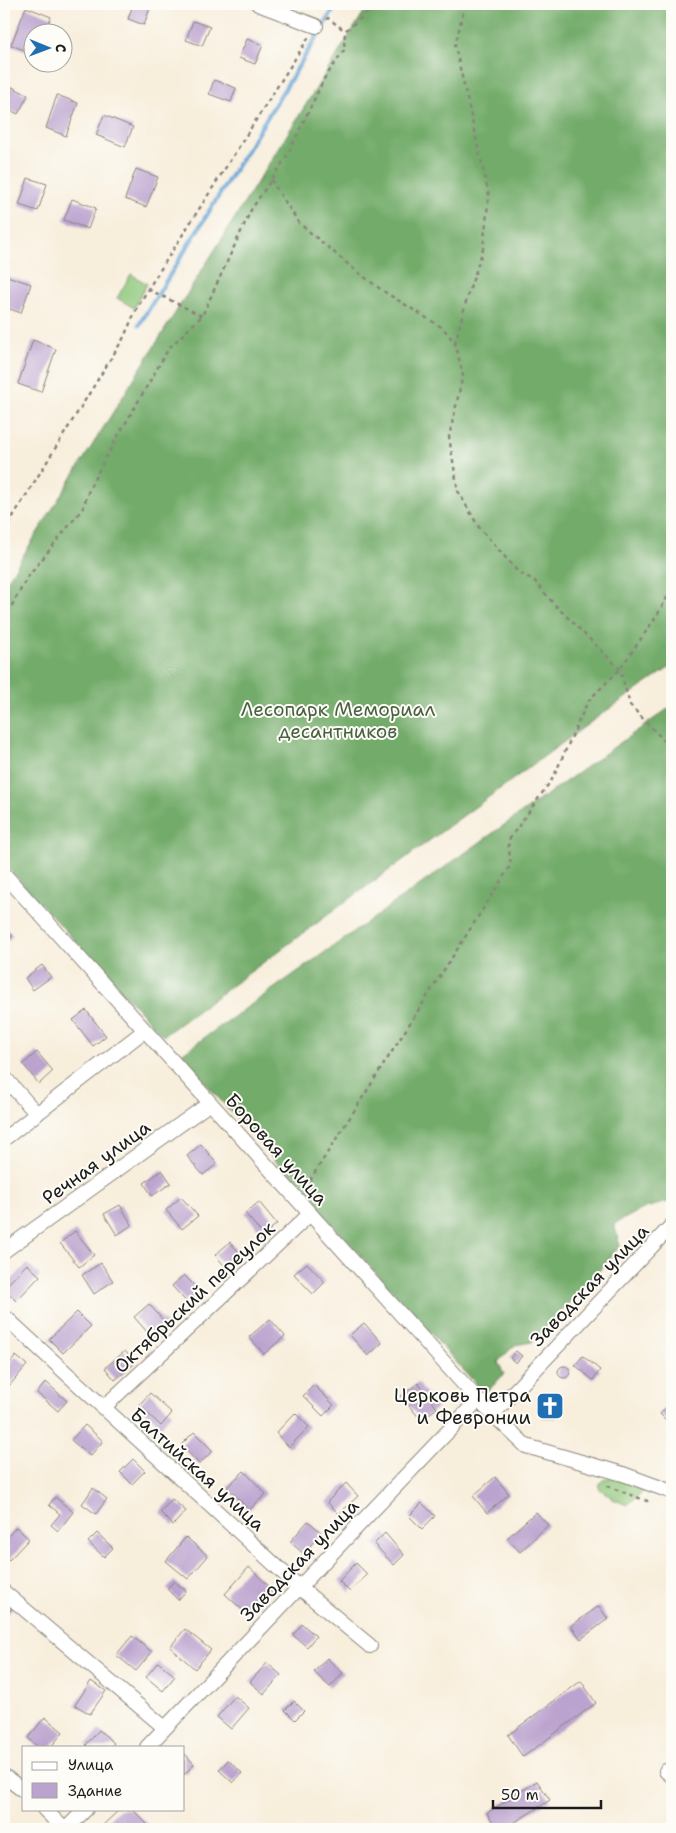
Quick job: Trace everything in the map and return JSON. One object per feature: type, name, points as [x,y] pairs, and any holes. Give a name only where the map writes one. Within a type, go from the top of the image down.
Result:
[{"type":"street","points":[[258,4],[316,26]]},
{"type":"street","name":"Боровая улица","points":[[4,874],[478,1400],[526,1446],[624,1474],[672,1492]]},
{"type":"street","points":[[4,1139],[144,1031]]},
{"type":"street","points":[[4,1077],[37,1114]]},
{"type":"street","name":"Речная улица","points":[[4,1251],[210,1103]]},
{"type":"street","name":"Октябрьский переулок","points":[[103,1408],[310,1214]]},
{"type":"street","name":"Заводская улица","points":[[492,1414],[672,1225]]},
{"type":"street","name":"Балтийская улица","points":[[4,1316],[299,1587],[370,1646]]},
{"type":"street","name":"Заводская улица","points":[[148,1746],[478,1400]]},
{"type":"street","points":[[4,1592],[165,1728]]},
{"type":"street","points":[[4,1776],[22,1790]]},
{"type":"street","points":[[45,1810],[65,1829],[85,1810]]},
{"type":"path","points":[[4,620],[27,578],[83,508],[90,487],[106,457],[169,348],[202,316],[251,210],[287,156],[324,79],[344,50],[345,31],[378,4]]},
{"type":"path","points":[[465,4],[455,46],[489,195],[483,249],[467,298],[456,343],[463,375],[449,437],[458,491],[478,526],[519,573],[534,580],[553,603],[620,669],[630,705],[672,749]]},
{"type":"path","points":[[4,531],[123,339],[148,289],[316,26],[328,18],[345,31]]},
{"type":"path","points":[[271,180],[299,223],[383,291],[443,328],[456,343]]},
{"type":"path","points":[[148,289],[202,316]]},
{"type":"path","points":[[294,1197],[310,1180],[511,865],[508,841],[553,778],[588,701],[620,669],[656,617],[672,589]]},
{"type":"path","points":[[606,1486],[638,1497]]},
{"type":"green space","name":"Лесопарк Мемориал десантников","points":[[369,4],[672,4],[672,666],[606,711],[163,1036],[4,864],[4,586]]},
{"type":"green space","points":[[131,274],[147,284],[134,308],[117,298]]},
{"type":"green space","points":[[672,706],[672,1201],[645,1208],[614,1224],[620,1246],[532,1342],[515,1345],[498,1362],[504,1374],[485,1394],[180,1055]]},
{"type":"green space","points":[[611,1477],[645,1490],[627,1505],[613,1499],[599,1488],[599,1484],[604,1479]]},
{"type":"building","points":[[133,4],[151,5],[144,25],[128,19]]},
{"type":"building","points":[[26,7],[51,17],[49,22],[22,22],[22,49],[11,45]]},
{"type":"building","points":[[193,21],[210,27],[202,46],[186,40]]},
{"type":"building","points":[[247,39],[263,45],[255,64],[239,58]]},
{"type":"building","points":[[214,80],[236,88],[231,102],[209,94]]},
{"type":"building","points":[[4,83],[28,95],[18,114],[4,107]]},
{"type":"building","points":[[57,95],[78,103],[66,136],[46,128]]},
{"type":"building","points":[[104,115],[133,127],[125,147],[96,135]]},
{"type":"building","points":[[136,169],[158,177],[146,207],[125,199]]},
{"type":"building","points":[[28,178],[47,184],[38,211],[19,205]]},
{"type":"building","points":[[72,199],[96,208],[88,229],[64,220]]},
{"type":"building","points":[[4,275],[31,284],[21,313],[4,307]]},
{"type":"building","points":[[33,340],[56,349],[41,392],[18,384]]},
{"type":"building","points":[[4,926],[13,936],[4,944]]},
{"type":"building","points":[[42,965],[51,977],[33,990],[25,978]]},
{"type":"building","points":[[86,1010],[106,1036],[93,1046],[73,1020]]},
{"type":"building","points":[[37,1052],[53,1071],[39,1084],[23,1064]]},
{"type":"building","points":[[201,1144],[217,1164],[203,1175],[187,1156]]},
{"type":"building","points":[[162,1170],[171,1183],[152,1196],[144,1183]]},
{"type":"building","points":[[181,1197],[198,1216],[182,1229],[166,1210]]},
{"type":"building","points":[[259,1202],[277,1224],[263,1235],[245,1213]]},
{"type":"building","points":[[120,1205],[132,1225],[117,1235],[104,1214]]},
{"type":"building","points":[[75,1231],[94,1255],[79,1267],[60,1243]]},
{"type":"building","points":[[230,1242],[240,1253],[225,1266],[215,1255]]},
{"type":"building","points":[[101,1263],[113,1281],[94,1294],[82,1275]]},
{"type":"building","points":[[307,1263],[325,1282],[313,1294],[294,1274]]},
{"type":"building","points":[[27,1264],[40,1276],[16,1301],[4,1288]]},
{"type":"building","points":[[184,1275],[203,1294],[190,1306],[172,1286]]},
{"type":"building","points":[[149,1304],[170,1328],[155,1341],[134,1317]]},
{"type":"building","points":[[77,1312],[91,1326],[63,1353],[49,1339]]},
{"type":"building","points":[[270,1319],[285,1336],[264,1354],[249,1337]]},
{"type":"building","points":[[364,1323],[382,1343],[368,1356],[350,1335]]},
{"type":"building","points":[[125,1351],[135,1363],[115,1380],[105,1368]]},
{"type":"building","points":[[516,1351],[522,1356],[516,1363],[510,1358]]},
{"type":"building","points":[[16,1356],[27,1365],[10,1385],[4,1379],[4,1370]]},
{"type":"building","points":[[583,1356],[600,1370],[593,1380],[575,1365]]},
{"type":"building","points":[[562,1366],[566,1366],[570,1372],[566,1378],[562,1378],[558,1374],[558,1370]]},
{"type":"building","points":[[46,1382],[67,1401],[58,1411],[37,1393]]},
{"type":"building","points":[[418,1383],[437,1408],[421,1420],[401,1396]]},
{"type":"building","points":[[314,1385],[334,1405],[323,1416],[303,1396]]},
{"type":"building","points":[[150,1393],[172,1413],[161,1426],[139,1405]]},
{"type":"building","name":"Церковь Петра и Февронии","points":[[543,1394],[557,1395],[557,1418],[543,1418]]},
{"type":"building","points":[[672,1401],[672,1426],[660,1414]]},
{"type":"building","points":[[295,1413],[309,1427],[289,1447],[276,1433]]},
{"type":"building","points":[[85,1425],[103,1441],[90,1456],[71,1440]]},
{"type":"building","points":[[194,1432],[213,1451],[199,1464],[181,1445]]},
{"type":"building","points":[[133,1459],[145,1471],[132,1484],[120,1472]]},
{"type":"building","points":[[244,1471],[266,1494],[249,1510],[227,1487]]},
{"type":"building","points":[[495,1477],[509,1494],[487,1513],[473,1496]]},
{"type":"building","points":[[346,1483],[358,1496],[339,1514],[327,1502]]},
{"type":"building","points":[[93,1488],[107,1499],[96,1514],[82,1504]]},
{"type":"building","points":[[55,1497],[73,1512],[58,1531],[51,1525],[60,1514],[49,1505]]},
{"type":"building","points":[[172,1499],[186,1511],[173,1525],[160,1512]]},
{"type":"building","points":[[422,1503],[435,1516],[422,1529],[409,1516]]},
{"type":"building","points":[[536,1512],[548,1525],[520,1552],[507,1538]]},
{"type":"building","points":[[308,1521],[321,1532],[304,1554],[290,1542]]},
{"type":"building","points":[[16,1527],[29,1539],[9,1560],[4,1555],[4,1541]]},
{"type":"building","points":[[97,1533],[113,1548],[104,1557],[88,1542]]},
{"type":"building","points":[[385,1533],[404,1555],[394,1565],[374,1544]]},
{"type":"building","points":[[186,1537],[208,1556],[188,1579],[166,1561]]},
{"type":"building","points":[[356,1563],[367,1574],[350,1592],[339,1581]]},
{"type":"building","points":[[249,1567],[272,1589],[248,1615],[225,1594]]},
{"type":"building","points":[[174,1581],[186,1591],[178,1600],[167,1589]]},
{"type":"building","points":[[4,1599],[13,1607],[4,1619]]},
{"type":"building","points":[[599,1606],[608,1619],[581,1639],[571,1626]]},
{"type":"building","points":[[302,1624],[316,1636],[307,1647],[293,1635]]},
{"type":"building","points":[[185,1629],[211,1650],[195,1669],[170,1647]]},
{"type":"building","points":[[132,1636],[152,1652],[136,1671],[116,1655]]},
{"type":"building","points":[[327,1658],[343,1673],[330,1687],[314,1672]]},
{"type":"building","points":[[158,1662],[175,1676],[163,1691],[146,1677]]},
{"type":"building","points":[[267,1663],[281,1675],[264,1694],[250,1682]]},
{"type":"building","points":[[91,1681],[106,1691],[90,1714],[75,1705]]},
{"type":"building","points":[[581,1681],[596,1703],[523,1757],[508,1735]]},
{"type":"building","points":[[235,1696],[249,1708],[231,1729],[217,1717]]},
{"type":"building","points":[[294,1701],[304,1711],[295,1720],[285,1710]]},
{"type":"building","points":[[45,1717],[63,1732],[52,1746],[37,1746],[28,1738]]},
{"type":"building","points":[[99,1730],[114,1743],[112,1746],[86,1745]]},
{"type":"building","points":[[185,1754],[194,1764],[185,1774]]},
{"type":"building","points":[[228,1760],[242,1773],[233,1783],[219,1770]]},
{"type":"building","points":[[537,1781],[550,1800],[504,1829],[497,1829],[487,1813]]},
{"type":"building","points":[[119,1810],[133,1810],[151,1828],[103,1829],[101,1827]]},
{"type":"waterway","points":[[139,325],[337,4]]},
{"type":"place","name":"Церковь Петра и Февронии","points":[[550,1406]]}]
